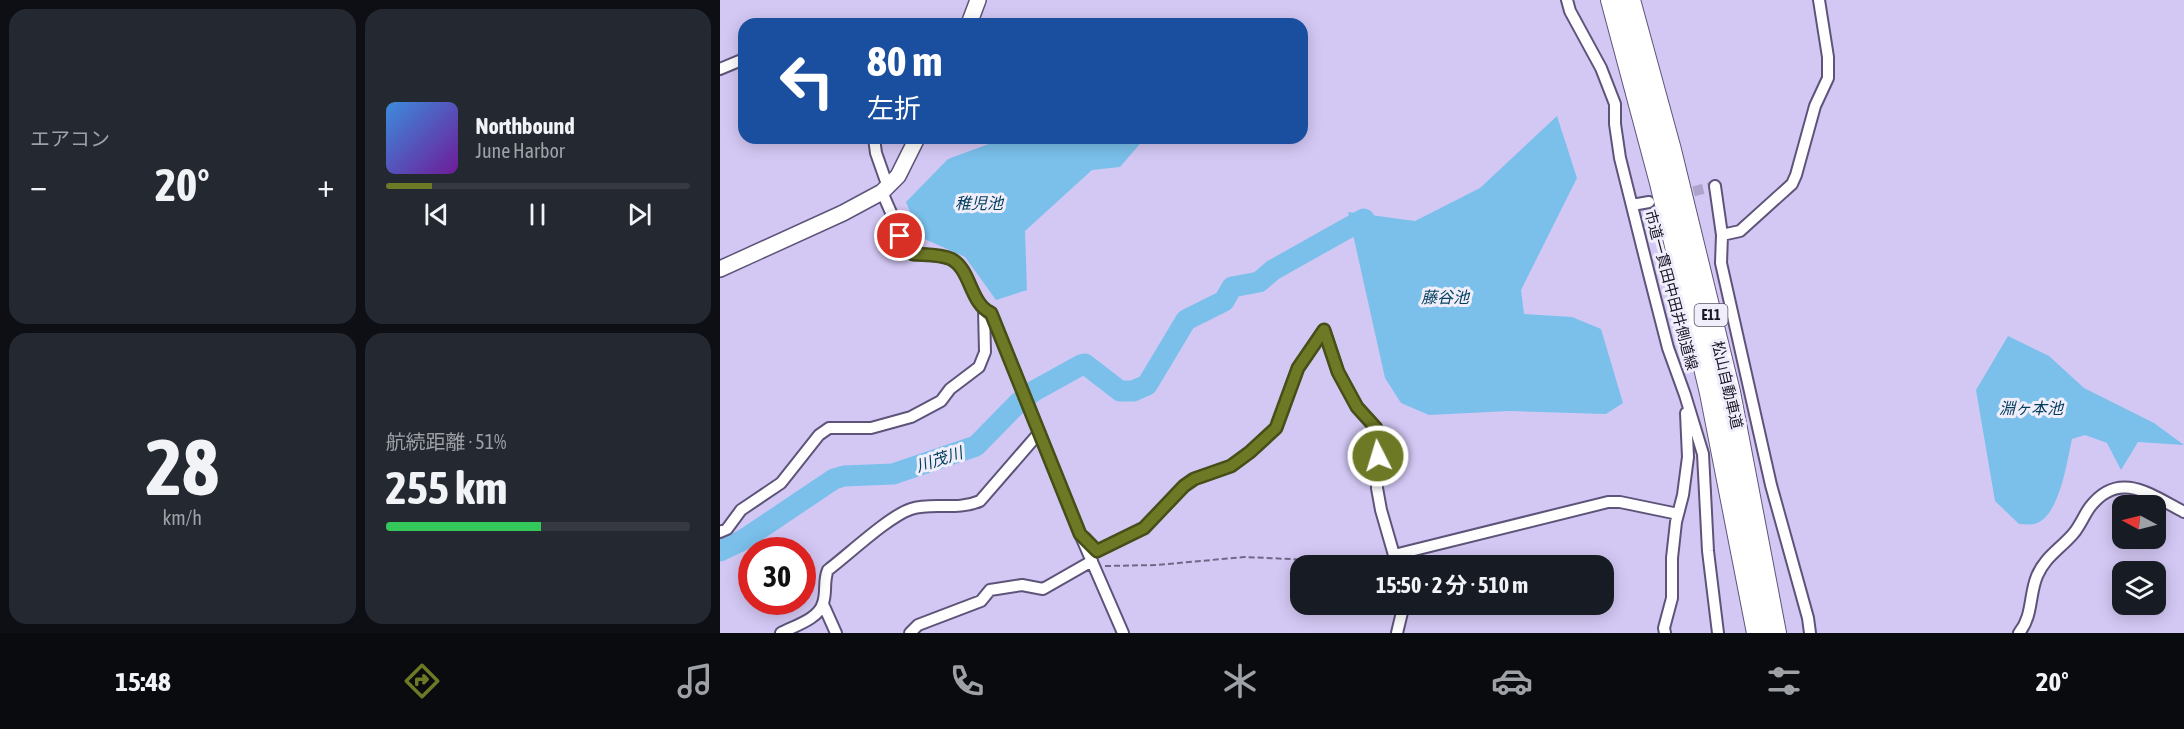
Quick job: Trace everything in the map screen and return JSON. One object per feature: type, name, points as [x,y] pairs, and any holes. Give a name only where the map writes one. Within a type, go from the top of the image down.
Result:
[{"type":"highway","points":[[1599,0],[1660,183]]},
{"type":"highway","name":"松山自動車道","points":[[1611,0],[1660,183],[1710,393],[1753,605],[1756,633]]},
{"type":"highway","name":"松山自動車道","points":[[1630,0],[1671,150],[1730,392],[1776,633]]},
{"type":"highway","points":[[1636,0],[1671,150]]},
{"type":"street","points":[[971,18],[978,0]]},
{"type":"street","name":"市道一貫田中田井側道線","points":[[1567,0],[1570,11],[1601,68],[1615,104],[1615,124],[1620,158],[1668,348],[1685,395],[1702,454],[1708,551],[1718,633]]},
{"type":"street","points":[[1722,235],[1740,231],[1792,184],[1796,175],[1815,106],[1828,78],[1828,57],[1819,0]]},
{"type":"street","points":[[720,69],[738,62]]},
{"type":"street","points":[[720,532],[727,529],[741,510],[782,483],[819,435],[829,428],[871,428],[911,417],[941,402],[950,388],[979,367],[985,352],[984,309],[963,272],[953,260],[913,254],[906,247],[885,189],[875,144]]},
{"type":"street","points":[[720,270],[843,213],[885,189],[898,176],[914,144]]},
{"type":"street","points":[[1715,186],[1722,235],[1721,263],[1771,485],[1808,618],[1810,633]]},
{"type":"street","points":[[1632,205],[1649,202]]},
{"type":"street","points":[[984,309],[991,313],[1080,534],[1095,556],[1124,633]]},
{"type":"street","points":[[910,633],[918,625],[981,601],[990,590],[1022,585],[1043,589],[1144,528],[1184,486],[1194,479],[1231,466],[1276,428],[1298,368],[1324,330],[1338,372],[1357,407],[1376,428],[1379,440],[1377,488],[1381,510],[1397,554],[1608,502],[1620,502],[1678,514]]},
{"type":"street","points":[[1665,633],[1664,628],[1672,598],[1672,558],[1688,457],[1685,395]]},
{"type":"street","points":[[836,633],[823,604],[824,579],[828,570],[896,517],[911,509],[969,506],[980,501],[1039,433]]},
{"type":"street","points":[[2019,633],[2025,626],[2036,578],[2046,558],[2073,534],[2091,506],[2107,491],[2122,486],[2141,491],[2184,512]]},
{"type":"street","points":[[781,633],[817,614],[823,604]]},
{"type":"street","points":[[1397,633],[1401,615]]},
{"type":"path","points":[[1095,556],[1102,566],[1157,565],[1244,557],[1336,561],[1390,558],[1397,554]]},
{"type":"water","name":"藤谷池","points":[[1557,116],[1577,178],[1521,290],[1524,314],[1572,317],[1601,329],[1623,403],[1606,414],[1509,411],[1429,415],[1401,403],[1385,378],[1348,212],[1415,221],[1480,188]]},
{"type":"water","name":"稚児池","points":[[989,144],[1140,144],[1120,167],[1092,170],[1025,231],[1027,290],[996,300],[965,257],[920,237],[906,202],[948,159]]},
{"type":"water","name":"淵ヶ本池","points":[[2008,336],[2049,356],[2084,388],[2154,423],[2184,445],[2138,442],[2121,470],[2107,443],[2085,435],[2072,439],[2065,474],[2050,511],[2034,524],[2019,524],[1995,501],[1976,390]]},
{"type":"waterway","name":"川茂川","points":[[720,551],[743,540],[834,479],[844,476],[893,474],[976,446],[1018,403],[1034,391],[1081,365],[1085,364],[1120,391],[1133,391],[1147,385],[1186,320],[1224,301],[1232,287],[1259,282],[1273,270],[1364,219]]},
{"type":"tunnel","points":[[1679,195],[1715,186]]},
{"type":"route","points":[[900,236],[913,254],[953,260],[963,272],[984,309],[991,313],[1080,534],[1097,551],[1144,528],[1184,486],[1194,479],[1231,466],[1276,428],[1298,368],[1324,330],[1338,372],[1357,407],[1376,428],[1379,440],[1378,456]]}]
